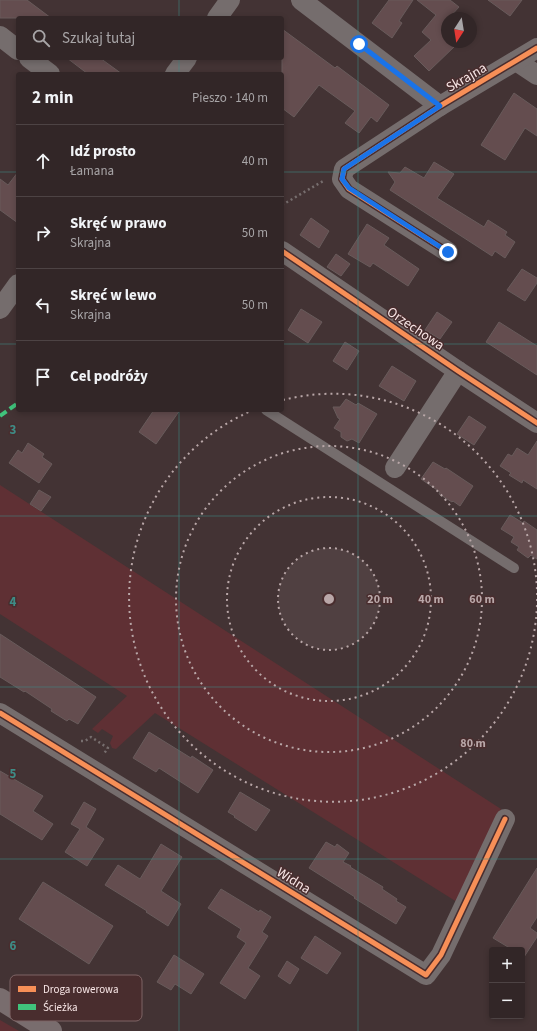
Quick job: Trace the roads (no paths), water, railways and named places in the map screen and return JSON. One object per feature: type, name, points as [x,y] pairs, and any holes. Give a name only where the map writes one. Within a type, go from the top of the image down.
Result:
[{"type":"main road","points":[[0,999],[10,1005]]},
{"type":"main road","points":[[36,1021],[52,1031]]},
{"type":"street","points":[[218,16],[230,0]]},
{"type":"street","points":[[301,0],[440,106]]},
{"type":"street","points":[[0,36],[16,48]]},
{"type":"street","name":"Skrajna","points":[[448,252],[349,188],[342,179],[344,169],[440,106],[537,48]]},
{"type":"street","points":[[32,60],[47,72]]},
{"type":"street","points":[[176,72],[186,60]]},
{"type":"street","points":[[516,61],[537,75]]},
{"type":"street","name":"Orzechowa","points":[[284,251],[458,371],[537,423]]},
{"type":"street","points":[[2,302],[16,286]]},
{"type":"street","points":[[389,477],[458,371]]},
{"type":"street","name":"Widna","points":[[0,713],[426,975],[441,955],[506,819]]},
{"type":"lane","points":[[270,412],[389,477],[514,568]]}]
